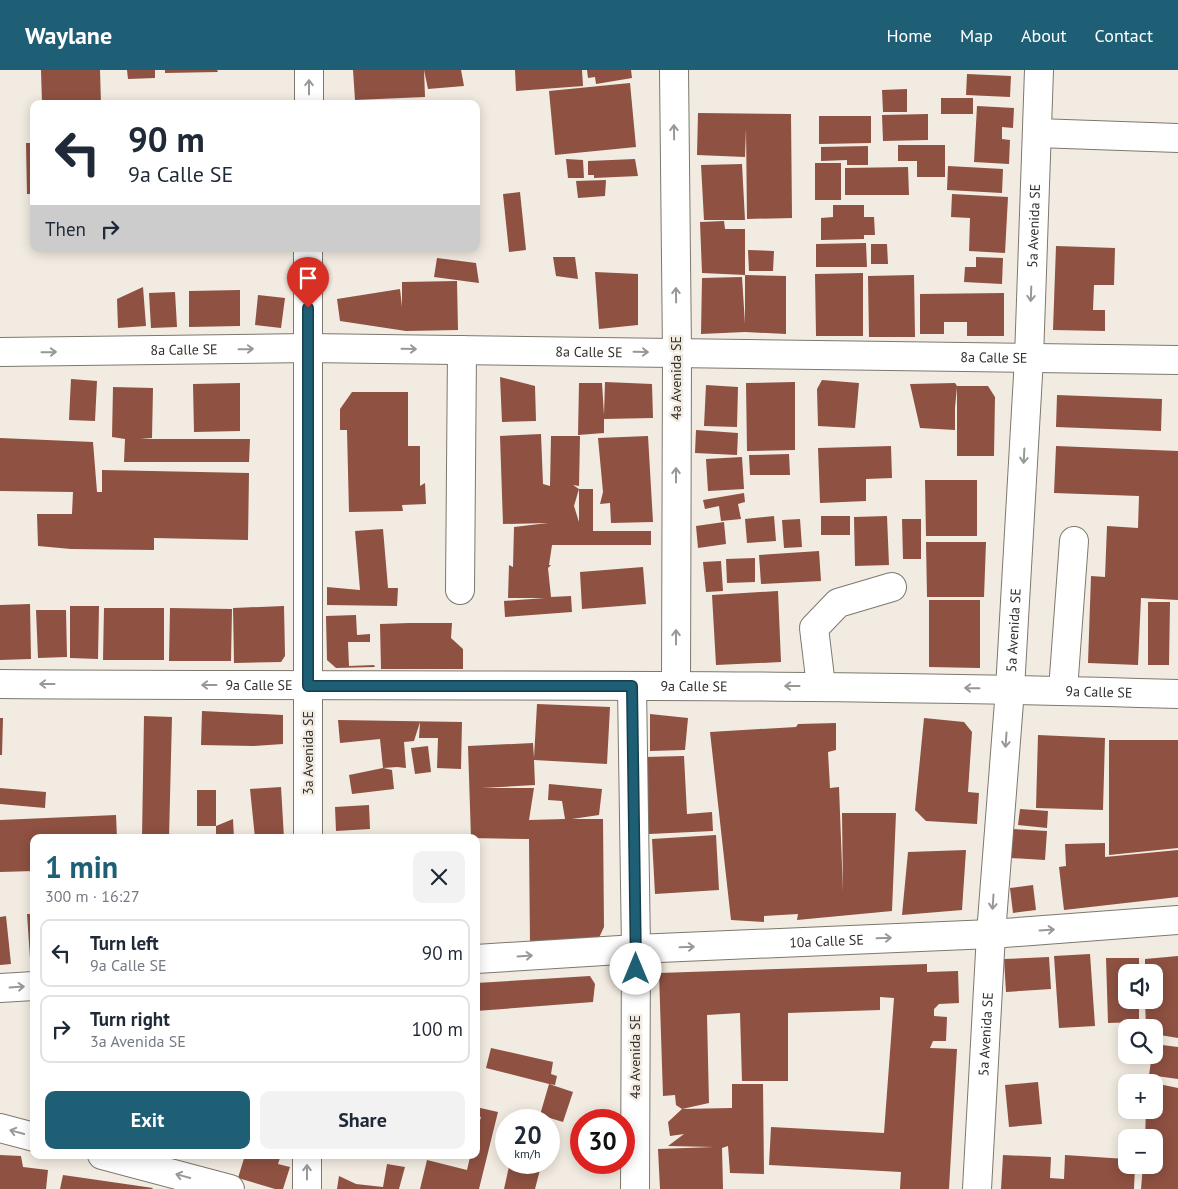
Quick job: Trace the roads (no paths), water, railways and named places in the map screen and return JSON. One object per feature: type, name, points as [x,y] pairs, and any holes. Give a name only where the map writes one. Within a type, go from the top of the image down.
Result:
[{"type":"street","points":[[309,70],[309,100]]},
{"type":"street","name":"4a Avenida SE","points":[[674,70],[676,686]]},
{"type":"street","name":"5a Avenida SE","points":[[977,1189],[991,934],[1010,689],[1030,358],[1039,70]]},
{"type":"street","points":[[1036,133],[1178,138]]},
{"type":"street","name":"3a Avenida SE","points":[[308,252],[308,834]]},
{"type":"street","name":"8a Calle SE","points":[[0,352],[308,348],[1178,360]]},
{"type":"street","points":[[460,590],[462,350]]},
{"type":"street","points":[[1063,690],[1074,541]]},
{"type":"street","points":[[821,686],[814,628],[838,603],[892,586]]},
{"type":"street","name":"9a Calle SE","points":[[0,684],[821,686],[1178,694]]},
{"type":"street","name":"4a Avenida SE","points":[[632,686],[636,949],[634,1189]]},
{"type":"street","name":"10a Calle SE","points":[[480,959],[636,949],[991,934],[1178,920]]},
{"type":"street","points":[[0,988],[30,986]]},
{"type":"street","points":[[0,1128],[30,1136]]},
{"type":"street","points":[[117,1159],[230,1189]]},
{"type":"street","points":[[307,1159],[307,1189]]}]
